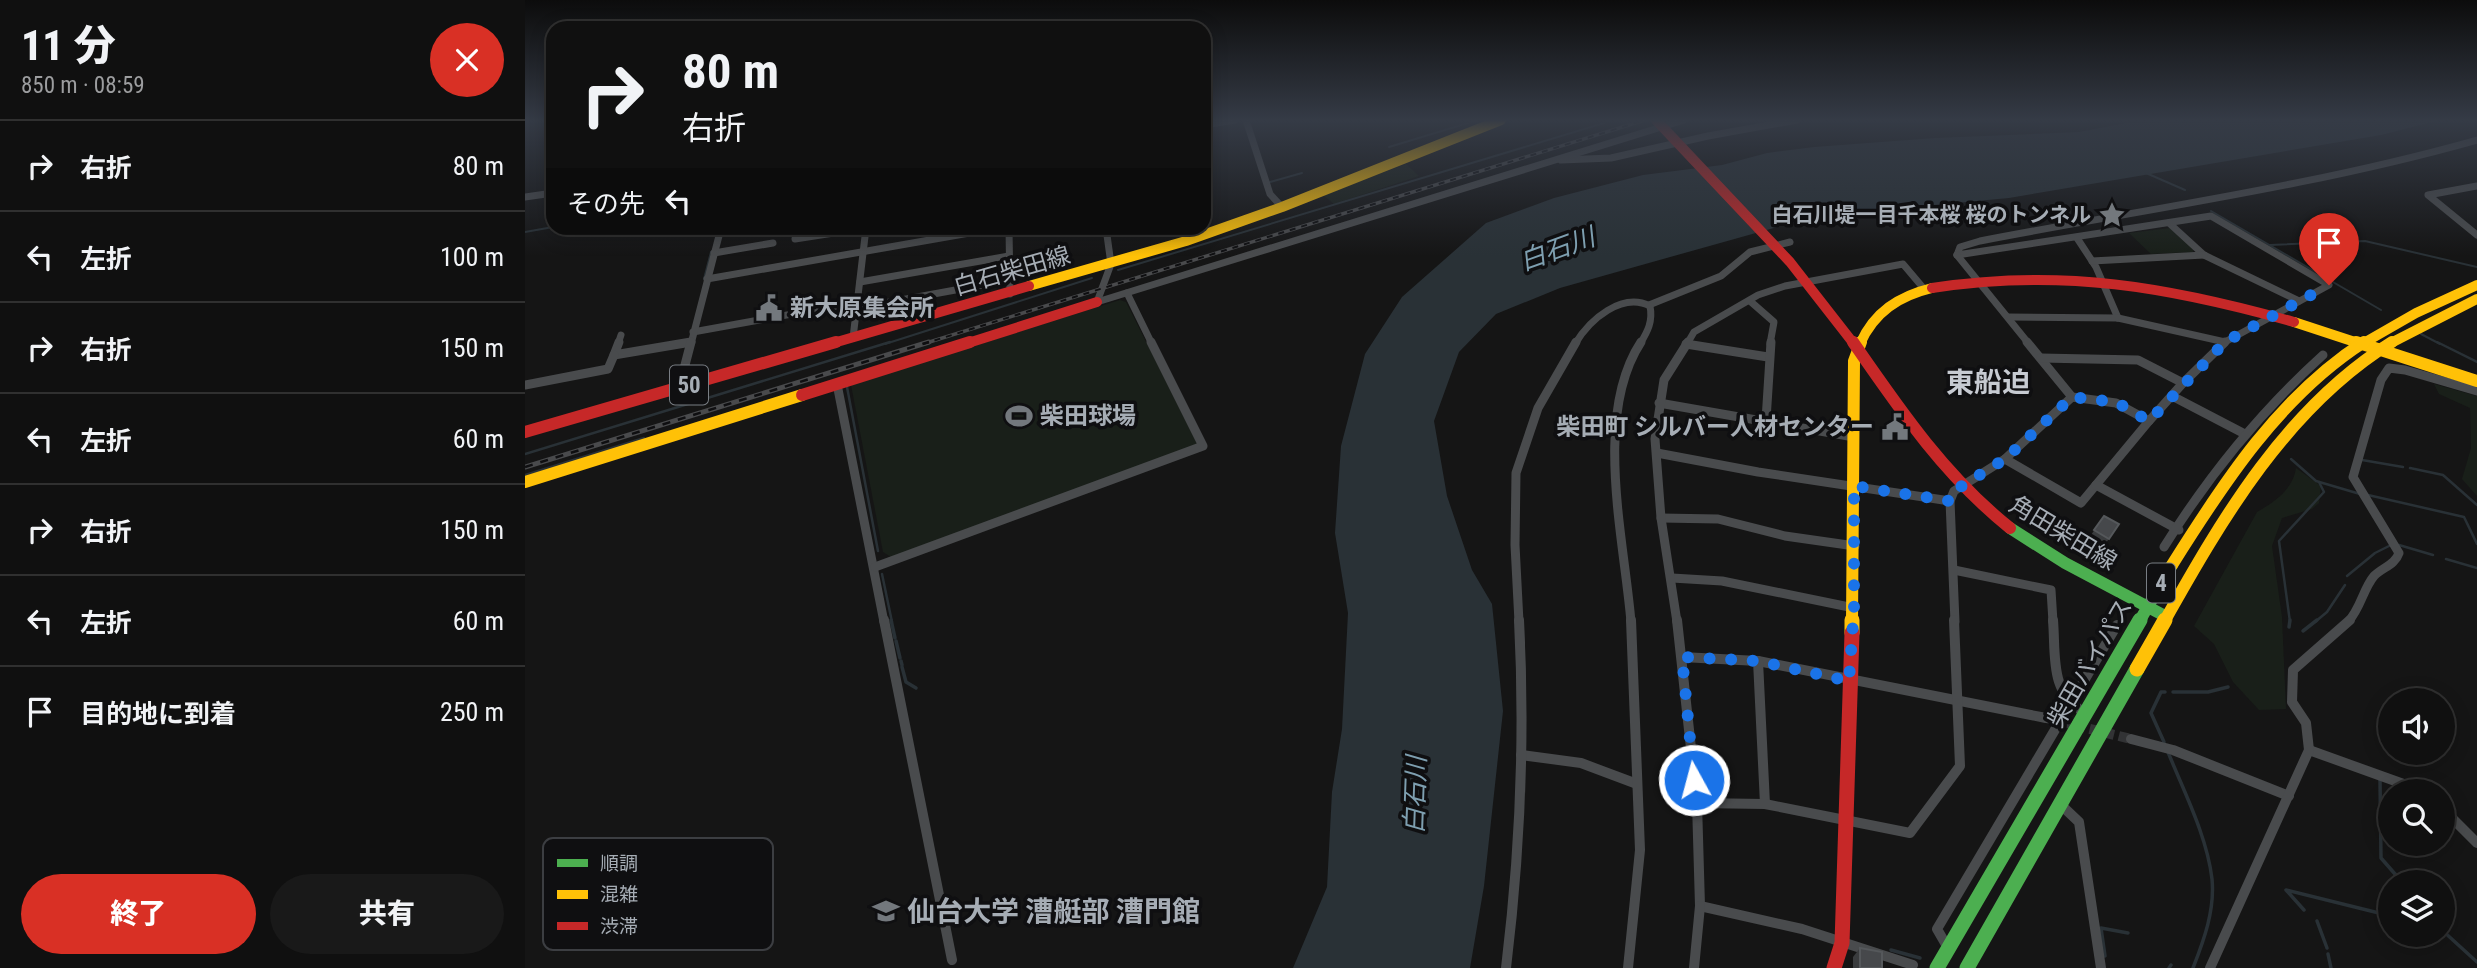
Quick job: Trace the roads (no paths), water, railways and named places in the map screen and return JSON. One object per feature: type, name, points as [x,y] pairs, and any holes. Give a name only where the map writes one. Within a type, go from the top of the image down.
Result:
[{"type":"main road","name":"白石柴田線","points":[[1211,232],[1387,165]]},
{"type":"main road","name":"角田柴田線","points":[[1698,165],[1831,310],[1922,444],[1960,488],[2017,533],[2165,617]]},
{"type":"main road","name":"白石柴田線","points":[[525,432],[853,338],[1010,287],[1111,264],[1204,235]]},
{"type":"main road","points":[[1834,968],[1842,943],[1849,681],[1854,608],[1854,361],[1859,339],[1893,302],[1925,290],[1975,281],[2102,281],[2164,289],[2379,348],[2477,381]]},
{"type":"main road","name":"柴田バイパス","points":[[1937,968],[2190,536],[2254,441],[2298,385],[2360,343],[2415,312],[2477,285]]},
{"type":"main road","name":"柴田バイパス","points":[[1967,968],[2165,617],[2221,521],[2264,457],[2322,392],[2379,348],[2416,326],[2477,299]]},
{"type":"main road","points":[[525,482],[1097,302]]},
{"type":"street","points":[[1261,165],[1270,194],[1282,207]]},
{"type":"street","points":[[1097,302],[1535,165]]},
{"type":"street","points":[[2149,421],[2116,402],[2072,397],[2008,317],[1975,281],[1957,255],[1958,249],[1980,241],[2277,188],[2380,165]]},
{"type":"street","points":[[2475,232],[2428,195],[2477,186]]},
{"type":"street","points":[[525,197],[546,194]]},
{"type":"street","points":[[1957,255],[2077,239],[2211,216],[2329,285],[2225,342],[2149,421],[2081,503],[2005,459]]},
{"type":"street","points":[[2169,223],[2204,255],[2299,301]]},
{"type":"street","points":[[678,388],[719,235]]},
{"type":"street","points":[[795,239],[821,235]]},
{"type":"street","points":[[853,338],[865,235]]},
{"type":"street","points":[[707,279],[959,235]]},
{"type":"street","points":[[693,332],[857,305],[1010,287],[1009,235]]},
{"type":"street","points":[[1097,302],[1111,264],[1107,235]]},
{"type":"street","points":[[2077,239],[2092,261],[2118,318]]},
{"type":"street","points":[[1649,305],[1721,276],[1750,252],[1790,242]]},
{"type":"street","points":[[714,253],[773,243]]},
{"type":"street","points":[[2092,261],[2204,255]]},
{"type":"street","points":[[860,282],[1009,256]]},
{"type":"street","points":[[1694,968],[1700,906],[1697,803],[1682,657],[1661,518],[1655,439],[1664,380],[1694,332],[1758,295],[1785,286],[1903,264],[1925,290]]},
{"type":"street","points":[[875,566],[1203,446],[1127,293]]},
{"type":"street","points":[[1506,968],[1512,919],[1523,702],[1516,472],[1525,438],[1555,375],[1581,334],[1619,302],[1638,300],[1649,305],[1652,311],[1650,327],[1632,356],[1616,416],[1613,441],[1631,620],[1640,850],[1628,968]]},
{"type":"street","points":[[1750,301],[1774,322],[1768,357],[1766,421]]},
{"type":"street","points":[[2008,317],[2118,318],[2225,342]]},
{"type":"street","points":[[525,385],[608,369],[621,335]]},
{"type":"street","points":[[614,355],[691,342]]},
{"type":"street","points":[[1686,344],[1768,357]]},
{"type":"street","points":[[2164,547],[2243,433],[2298,385],[2323,355]]},
{"type":"street","points":[[2041,359],[2139,360],[2183,383]]},
{"type":"street","points":[[2210,968],[2309,750],[2306,723],[2292,702],[2293,670],[2355,614],[2368,582],[2377,571],[2396,561],[2399,553],[2353,477],[2381,380],[2389,369],[2405,370],[2477,391]]},
{"type":"street","points":[[837,384],[951,960]]},
{"type":"street","points":[[2172,396],[2243,433]]},
{"type":"street","points":[[1697,803],[1765,804],[1910,833],[1960,766],[1950,501],[1954,491],[2005,459],[2072,397]]},
{"type":"street","points":[[1659,403],[1854,437]]},
{"type":"street","points":[[1657,453],[1950,501]]},
{"type":"street","points":[[2096,485],[2190,536]]},
{"type":"street","points":[[1661,518],[1718,519],[1784,536],[1855,547]]},
{"type":"street","points":[[1954,570],[2051,590],[2058,685],[2070,704],[2085,713]]},
{"type":"street","points":[[1672,578],[1722,581],[1854,608]]},
{"type":"street","points":[[1949,950],[1937,929],[2117,625]]},
{"type":"street","points":[[1682,657],[1758,661],[2046,718]]},
{"type":"street","points":[[1758,661],[1765,804]]},
{"type":"street","points":[[2131,740],[2173,750],[2289,796]]},
{"type":"street","points":[[2309,750],[2390,779]]},
{"type":"street","points":[[1521,755],[1558,759],[1611,771],[1637,784]]},
{"type":"street","points":[[2058,803],[2079,822],[2101,968]]},
{"type":"street","points":[[2455,821],[2477,843]]},
{"type":"street","points":[[1700,906],[1802,929],[1913,965]]},
{"type":"water","name":"白石川","points":[[1721,165],[2203,165],[2009,198],[1816,216],[1560,288],[1496,314],[1459,352],[1434,421],[1447,496],[1472,570],[1492,604],[1503,711],[1484,886],[1470,968],[1293,968],[1327,887],[1332,792],[1342,729],[1348,613],[1335,533],[1341,446],[1365,354],[1402,297],[1486,223],[1554,198],[1643,175]]},
{"type":"waterway","points":[[1118,270],[1465,165]]},
{"type":"waterway","points":[[1270,182],[1302,173]]},
{"type":"waterway","points":[[2146,173],[2185,190]]},
{"type":"waterway","points":[[2211,211],[2381,310]]},
{"type":"waterway","points":[[525,232],[546,228]]},
{"type":"waterway","points":[[2270,245],[2365,241],[2477,267]]},
{"type":"waterway","points":[[704,279],[711,252]]},
{"type":"waterway","points":[[885,344],[1092,278]]},
{"type":"waterway","points":[[2421,334],[2440,344]]},
{"type":"waterway","points":[[525,454],[890,342]]},
{"type":"waterway","points":[[2437,342],[2477,362]]},
{"type":"waterway","points":[[847,387],[878,551]]},
{"type":"waterway","points":[[525,475],[644,438]]},
{"type":"waterway","points":[[2291,459],[2316,481],[2360,494]]},
{"type":"waterway","points":[[2362,460],[2403,467]]},
{"type":"waterway","points":[[2410,468],[2443,475],[2477,505]]},
{"type":"waterway","points":[[2290,621],[2279,541],[2324,492],[2319,482]]},
{"type":"waterway","points":[[2368,495],[2464,517],[2477,544]]},
{"type":"waterway","points":[[2347,576],[2375,553],[2391,545]]},
{"type":"waterway","points":[[2399,545],[2433,555]]},
{"type":"waterway","points":[[2446,559],[2477,568]]},
{"type":"waterway","points":[[882,574],[892,622]]},
{"type":"waterway","points":[[2315,622],[2327,612],[2345,585]]},
{"type":"waterway","points":[[891,620],[895,638]]},
{"type":"waterway","points":[[2303,631],[2317,620]]},
{"type":"waterway","points":[[2289,627],[2290,621]]},
{"type":"waterway","points":[[896,641],[900,658]]},
{"type":"waterway","points":[[901,661],[902,665]]},
{"type":"waterway","points":[[902,667],[906,682],[916,688]]},
{"type":"waterway","points":[[2173,692],[2208,692],[2228,687]]},
{"type":"waterway","points":[[2164,742],[2151,713],[2161,692],[2165,692]]},
{"type":"waterway","points":[[2168,752],[2200,830],[2212,879],[2210,913],[2193,968]]},
{"type":"waterway","points":[[2381,856],[2392,870]]},
{"type":"waterway","points":[[2304,910],[2286,890],[2378,913]]},
{"type":"waterway","points":[[2317,921],[2327,948]]},
{"type":"waterway","points":[[2105,956],[2101,928],[2128,933]]},
{"type":"waterway","points":[[2455,942],[2477,962]]},
{"type":"waterway","points":[[1891,950],[1920,958]]},
{"type":"waterway","points":[[2328,954],[2331,968]]},
{"type":"tunnel","points":[[2046,718],[2131,739]]},
{"type":"railway","points":[[923,344],[1499,165]]},
{"type":"railway","points":[[525,467],[929,342]]},
{"type":"place","name":"白石川堤一目千本桜 桜のトンネル","points":[[2112,215]]},
{"type":"place","name":"新大原集会所","points":[[769,308]]},
{"type":"place","name":"柴田球場","points":[[1019,416]]},
{"type":"place","name":"柴田町 シルバー人材センター","points":[[1895,427]]},
{"type":"place","name":"仙台大学 漕艇部 漕門館","points":[[886,911]]},
{"type":"district","name":"東船迫","points":[[1988,382]]}]
